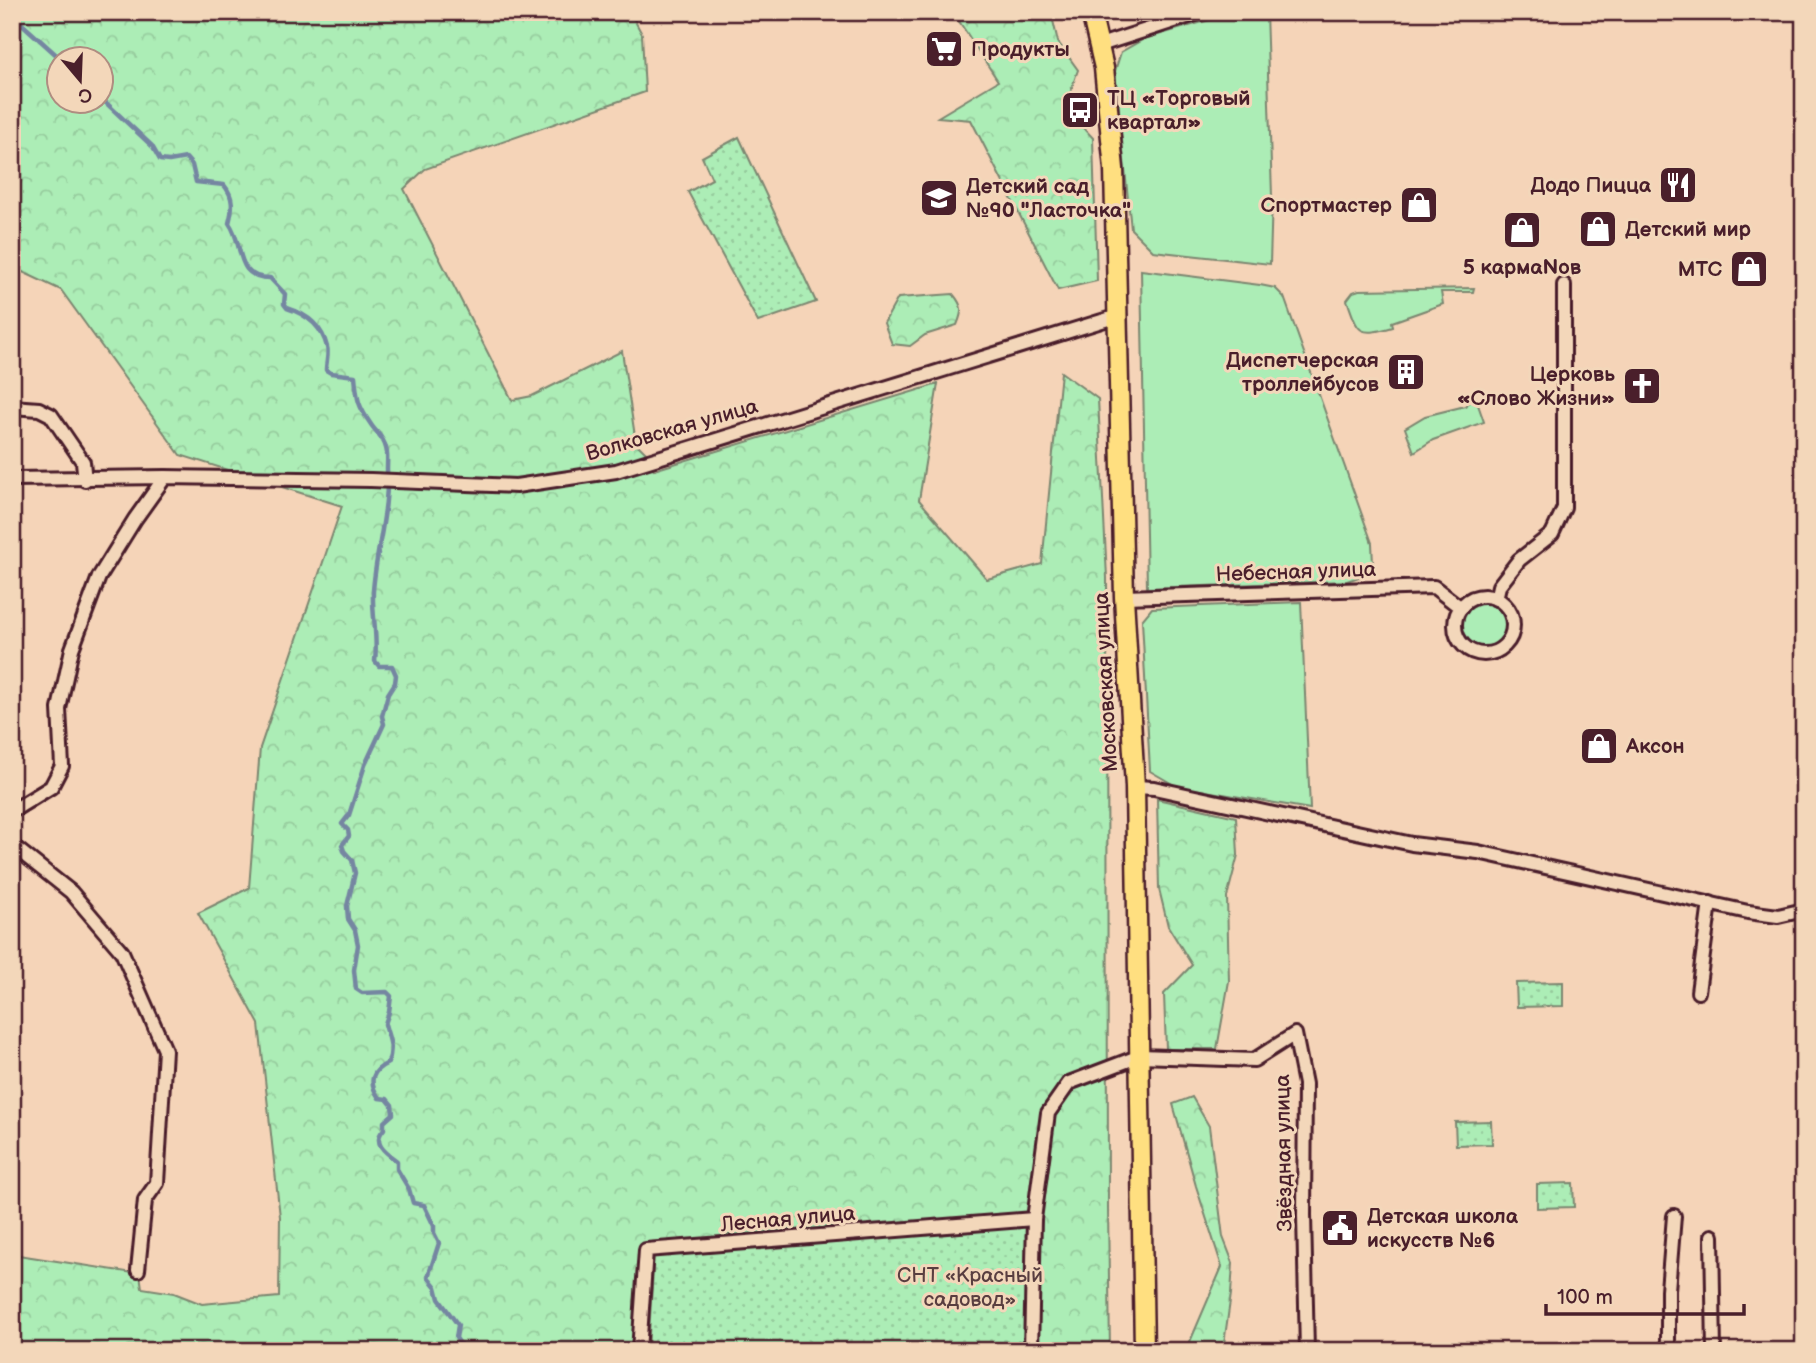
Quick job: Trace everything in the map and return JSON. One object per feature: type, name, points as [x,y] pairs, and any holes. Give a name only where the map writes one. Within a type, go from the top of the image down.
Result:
[{"type":"main road","name":"Московская улица","points":[[1091,12],[1100,45],[1114,169],[1124,597],[1135,787],[1144,1351]]},
{"type":"street","points":[[1100,45],[1202,12]]},
{"type":"street","points":[[1496,598],[1499,586],[1519,560],[1552,534],[1564,509],[1564,285]]},
{"type":"street","name":"Волковская улица","points":[[12,479],[165,477],[378,480],[516,486],[616,471],[1118,316]]},
{"type":"street","points":[[12,407],[39,409],[51,415],[83,462],[85,480]]},
{"type":"street","points":[[12,811],[51,787],[62,766],[59,709],[72,649],[99,577],[165,477]]},
{"type":"street","name":"Небесная улица","points":[[1124,597],[1434,587],[1461,608]]},
{"type":"street","points":[[1481,596],[1496,598],[1511,614],[1511,636],[1502,648],[1488,654],[1473,652],[1461,643],[1455,629],[1461,608],[1466,602],[1481,596]]},
{"type":"street","points":[[1135,787],[1154,788],[1412,844],[1478,852],[1778,916],[1804,910]]},
{"type":"street","points":[[12,845],[71,892],[122,953],[165,1050],[157,1183],[145,1200],[138,1270]]},
{"type":"street","points":[[1698,992],[1710,903]]},
{"type":"street","name":"Звёздная улица","points":[[1140,1056],[1254,1060],[1295,1034],[1305,1084],[1307,1351]]},
{"type":"street","points":[[1031,1351],[1034,1219],[1048,1113],[1069,1083],[1140,1056]]},
{"type":"street","points":[[1668,1351],[1668,1290],[1674,1216]]},
{"type":"street","name":"Лесная улица","points":[[639,1351],[646,1250],[1034,1219]]},
{"type":"street","points":[[1712,1236],[1714,1351]]},
{"type":"green space","points":[[12,12],[630,12],[642,34],[645,92],[425,169],[404,189],[512,400],[532,396],[622,351],[636,443],[649,456],[654,470],[938,384],[919,500],[987,579],[1042,564],[1061,372],[1098,399],[1107,578],[1110,1351],[1036,1351],[1041,1217],[655,1253],[648,1351],[12,1351],[12,1254],[140,1274],[142,1288],[174,1293],[202,1304],[279,1297],[280,1217],[259,1024],[198,913],[249,888],[260,748],[342,506],[180,455],[61,290],[12,267]]},
{"type":"green space","points":[[953,12],[1051,12],[1058,42],[1078,70],[1071,91],[1071,107],[1078,121],[1093,138],[1097,281],[1058,290],[971,120],[938,117],[998,81]]},
{"type":"green space","points":[[1237,12],[1266,12],[1272,196],[1270,264],[1153,251],[1131,229],[1115,71],[1121,52],[1144,39]]},
{"type":"green space","points":[[739,137],[816,302],[758,322],[688,192],[712,179],[702,157]]},
{"type":"green space","points":[[1141,270],[1260,285],[1275,288],[1284,297],[1372,543],[1373,564],[1365,575],[1347,581],[1147,588]]},
{"type":"green space","points":[[1474,288],[1473,292],[1441,292],[1443,304],[1392,322],[1393,327],[1372,332],[1361,330],[1357,326],[1347,300],[1353,292],[1359,290]]},
{"type":"green space","points":[[953,294],[961,309],[957,325],[925,335],[910,346],[892,344],[884,323],[898,298]]},
{"type":"green space","points":[[1475,396],[1484,422],[1433,440],[1414,452],[1405,428],[1425,416],[1465,406]]},
{"type":"green space","points":[[1301,602],[1310,809],[1176,786],[1150,771],[1142,620],[1152,608]]},
{"type":"green space","points":[[1484,603],[1493,604],[1500,609],[1505,616],[1505,634],[1500,641],[1493,646],[1484,647],[1475,646],[1468,641],[1463,634],[1462,625],[1463,616],[1468,609],[1475,604]]},
{"type":"green space","points":[[1157,799],[1236,817],[1238,855],[1227,897],[1229,981],[1217,1049],[1166,1049],[1164,994],[1192,965],[1168,926],[1159,889]]},
{"type":"green space","points":[[1563,982],[1563,1006],[1517,1007],[1516,983]]},
{"type":"green space","points":[[1192,1097],[1209,1126],[1223,1237],[1233,1263],[1223,1351],[1186,1351],[1222,1267],[1173,1104]]},
{"type":"green space","points":[[1491,1121],[1492,1144],[1456,1145],[1455,1122]]},
{"type":"green space","points":[[1573,1183],[1574,1207],[1537,1208],[1537,1184]]},
{"type":"green space","name":"СНТ «Красный садовод»","points":[[1041,1216],[1036,1351],[648,1351],[654,1253]]},
{"type":"waterway","points":[[12,15],[46,46]]},
{"type":"waterway","points":[[116,112],[152,146],[160,160],[186,158],[192,165],[196,182],[224,185],[232,203],[229,223],[245,266],[258,277],[270,278],[285,294],[284,304],[287,308],[307,317],[317,327],[328,349],[326,370],[355,376],[361,408],[387,450],[386,500],[373,591],[375,661],[379,666],[392,666],[396,675],[382,716],[384,724],[365,765],[349,815],[342,824],[348,830],[349,836],[342,845],[352,860],[355,873],[347,906],[348,919],[355,930],[358,945],[354,970],[356,989],[362,993],[387,992],[391,996],[385,1024],[391,1052],[388,1063],[375,1073],[373,1087],[379,1098],[387,1099],[392,1105],[393,1114],[384,1122],[379,1143],[397,1161],[397,1169],[409,1189],[413,1203],[424,1205],[434,1226],[439,1243],[428,1277],[436,1287],[439,1299],[458,1325],[456,1338],[461,1345],[460,1351]]},
{"type":"place","name":"Продукты","points":[[944,49]]},
{"type":"place","name":"ТЦ «Торговый квартал»","points":[[1080,110]]},
{"type":"place","name":"Додо Пицца","points":[[1678,185]]},
{"type":"place","name":"Детский сад №90 \"Ласточка\"","points":[[939,198]]},
{"type":"place","name":"Спортмастер","points":[[1419,205]]},
{"type":"place","name":"Детский мир","points":[[1598,229]]},
{"type":"place","name":"5 кармаNов","points":[[1522,230]]},
{"type":"place","name":"МТС","points":[[1749,269]]},
{"type":"place","name":"Диспетчерская троллейбусов","points":[[1406,372]]},
{"type":"place","name":"Церковь «Слово Жизни»","points":[[1642,386]]},
{"type":"place","name":"Аксон","points":[[1599,746]]},
{"type":"place","name":"Детская школа искусств №6","points":[[1340,1228]]}]
